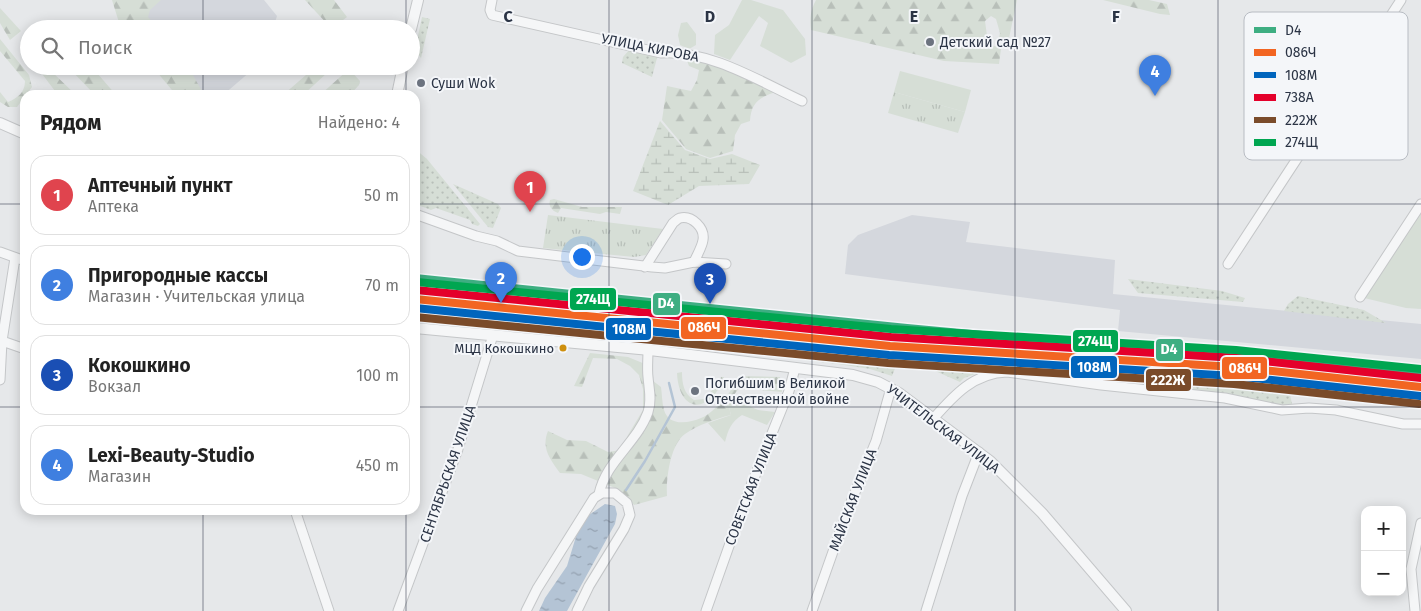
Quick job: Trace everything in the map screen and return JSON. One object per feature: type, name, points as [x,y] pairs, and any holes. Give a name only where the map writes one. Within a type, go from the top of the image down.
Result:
[{"type":"street","points":[[413,20],[418,0]]},
{"type":"street","name":"УЛИЦА КИРОВА","points":[[492,0],[490,10],[492,15],[662,53],[680,53],[712,61],[802,101]]},
{"type":"street","points":[[1393,12],[1401,0]]},
{"type":"street","points":[[398,90],[401,75]]},
{"type":"street","points":[[0,123],[20,132]]},
{"type":"street","points":[[1228,264],[1296,160]]},
{"type":"street","points":[[1360,297],[1421,204]]},
{"type":"street","points":[[420,216],[476,236],[497,241],[518,251],[645,267],[665,268],[694,262],[726,264]]},
{"type":"street","points":[[645,267],[674,223],[680,218],[690,218],[702,231],[703,242],[694,262]]},
{"type":"street","points":[[0,252],[20,260]]},
{"type":"street","points":[[0,380],[2,341],[15,258]]},
{"type":"street","name":"УЧИТЕЛЬСКАЯ УЛИЦА","points":[[420,328],[648,350],[858,376],[878,382],[891,388],[997,467],[1021,491],[1126,611]]},
{"type":"street","name":"СЕНТЯБРЬСКАЯ УЛИЦА","points":[[398,611],[458,449],[493,335]]},
{"type":"street","points":[[2,341],[20,347]]},
{"type":"street","points":[[602,494],[605,474],[648,412],[650,399],[648,350]]},
{"type":"street","name":"СОВЕТСКАЯ УЛИЦА","points":[[706,611],[750,490],[789,391],[794,368]]},
{"type":"street","points":[[933,419],[952,397],[971,382],[992,373],[1007,372],[1101,386],[1225,398],[1282,410],[1309,408],[1336,410],[1403,424],[1421,424]]},
{"type":"street","name":"МАЙСКАЯ УЛИЦА","points":[[812,611],[847,512],[876,442],[891,388]]},
{"type":"street","points":[[926,611],[962,496],[979,452]]},
{"type":"street","points":[[526,611],[542,581],[594,498],[602,494],[615,493],[623,498],[629,507],[630,515],[624,529],[589,586],[577,611]]},
{"type":"street","points":[[297,515],[329,611]]},
{"type":"street","points":[[1415,611],[1411,569],[1421,523]]},
{"type":"shaded area","points":[[124,0],[264,0],[277,16],[276,20],[130,20]]},
{"type":"shaded area","points":[[170,75],[246,75],[229,90],[183,90]]},
{"type":"shaded area","points":[[912,215],[970,222],[966,242],[1115,260],[1113,294],[1421,324],[1421,359],[1118,331],[1120,310],[845,274],[848,245],[858,235]]},
{"type":"green space","points":[[112,0],[161,0],[150,10],[148,17],[150,20],[118,20]]},
{"type":"green space","points":[[305,0],[334,0],[347,17],[343,20],[323,20]]},
{"type":"green space","points":[[742,0],[751,0],[783,10],[805,39],[806,55],[791,63],[760,46],[768,23],[759,16],[730,60],[714,54],[715,35],[729,25]]},
{"type":"green space","name":"Детский сад №27","points":[[816,0],[1017,0],[1008,43],[999,38],[1000,33],[996,19],[991,16],[985,21],[988,43],[1001,49],[999,64],[944,61],[811,30],[811,15]]},
{"type":"green space","points":[[1103,0],[1149,0],[1167,4],[1170,15],[1160,14]]},
{"type":"green space","points":[[0,8],[20,32],[10,40],[0,23]]},
{"type":"green space","points":[[422,17],[430,19],[421,58],[420,57],[420,26]]},
{"type":"green space","points":[[687,22],[696,34],[696,45],[689,49],[680,45],[678,35],[681,23]]},
{"type":"green space","points":[[0,39],[20,64],[20,75],[0,51]]},
{"type":"green space","points":[[630,49],[655,55],[657,58],[652,77],[622,63],[623,57]]},
{"type":"green space","points":[[686,58],[714,64],[778,91],[767,95],[755,104],[750,121],[741,124],[735,135],[733,151],[710,158],[686,149],[662,120],[667,86],[691,91],[697,80],[699,70],[689,66]]},
{"type":"green space","points":[[900,71],[971,90],[965,112],[894,92]]},
{"type":"green space","points":[[20,75],[29,75],[32,87],[30,90],[23,90],[25,81]]},
{"type":"green space","points":[[43,75],[55,75],[71,90],[54,90]]},
{"type":"green space","points":[[76,75],[99,75],[112,90],[90,90]]},
{"type":"green space","points":[[159,75],[193,75],[201,90],[172,90]]},
{"type":"green space","points":[[306,75],[325,75],[308,90],[289,90]]},
{"type":"green space","points":[[342,75],[354,75],[360,81],[354,90],[326,90]]},
{"type":"green space","points":[[0,92],[8,102],[20,94],[20,103],[17,107],[8,107],[0,102]]},
{"type":"green space","points":[[894,92],[965,112],[958,133],[888,113]]},
{"type":"green space","points":[[660,121],[685,150],[710,159],[732,154],[760,165],[749,184],[699,186],[668,205],[633,191]]},
{"type":"green space","points":[[420,153],[427,159],[480,224],[478,226],[472,224],[470,220],[436,208],[431,210],[420,206]]},
{"type":"green space","points":[[453,184],[498,204],[501,208],[493,228],[488,227]]},
{"type":"green space","points":[[554,199],[582,207],[622,207],[620,214],[606,212],[600,214],[561,208],[558,213],[552,210],[550,206],[550,200]]},
{"type":"green space","points":[[1421,204],[1421,309],[1406,308],[1360,297]]},
{"type":"green space","points":[[548,215],[663,229],[646,255],[634,257],[543,248]]},
{"type":"green space","points":[[1128,279],[1222,291],[1245,298],[1243,302],[1138,293]]},
{"type":"green space","points":[[1298,296],[1364,310],[1386,323],[1284,311],[1288,304]]},
{"type":"green space","points":[[543,321],[854,350],[894,358],[896,366],[892,376],[870,369],[838,364],[682,346],[566,336]]},
{"type":"green space","points":[[945,345],[1040,353],[1288,385],[1292,404],[1273,404],[1224,394],[1081,378],[1007,367],[993,368],[964,378],[960,382],[924,366],[918,366],[940,356]]},
{"type":"green space","points":[[590,353],[628,357],[645,364],[644,374],[661,387],[664,410],[670,419],[675,421],[691,421],[707,415],[723,401],[742,376],[780,377],[782,392],[739,388],[728,403],[731,415],[701,425],[680,439],[672,454],[667,481],[667,496],[634,505],[620,490],[581,474],[560,473],[546,448],[548,431],[567,440],[586,441],[608,452],[621,450],[643,410],[643,389],[639,375],[630,366],[617,359],[593,358],[582,387],[574,386]]},
{"type":"green space","points":[[682,372],[684,388],[694,400],[704,399],[717,385],[721,377],[724,377],[711,398],[704,403],[696,405],[683,397],[677,373]]},
{"type":"green space","points":[[740,402],[758,410],[775,412],[767,425],[742,415],[730,427],[725,442],[708,423],[731,415],[728,403]]},
{"type":"water","points":[[605,504],[615,506],[617,514],[615,524],[567,611],[539,611],[545,598],[567,566],[578,530],[589,515]]},
{"type":"waterway","points":[[626,490],[645,461],[675,407],[669,383]]},
{"type":"transit line","name":"D4","points":[[420,279],[907,328],[1037,340],[1246,355],[1421,373]]},
{"type":"transit line","name":"274Щ","points":[[420,282],[891,329],[1236,350],[1421,369]]},
{"type":"transit line","name":"738А","points":[[420,290],[891,337],[1236,358],[1421,378]]},
{"type":"transit line","name":"086Ч","points":[[420,299],[890,346],[1235,367],[1421,387]]},
{"type":"transit line","name":"108М","points":[[420,308],[889,355],[1234,376],[1420,396]]},
{"type":"transit line","name":"222Ж","points":[[420,317],[888,363],[1234,384],[1419,404]]},
{"type":"place","name":"Детский сад №27","points":[[930,42]]},
{"type":"place","name":"Суши Wok","points":[[421,83]]},
{"type":"place","name":"Lexi-Beauty-Studio","points":[[1155,96]]},
{"type":"place","name":"Аптечный пункт","points":[[530,212]]},
{"type":"place","name":"Пригородные кассы","points":[[501,303]]},
{"type":"place","name":"Кокошкино","points":[[710,304]]},
{"type":"place","name":"МЦД Кокошкино","points":[[563,348]]},
{"type":"place","name":"Погибшим в Великой Отечественной войне","points":[[695,391]]}]
